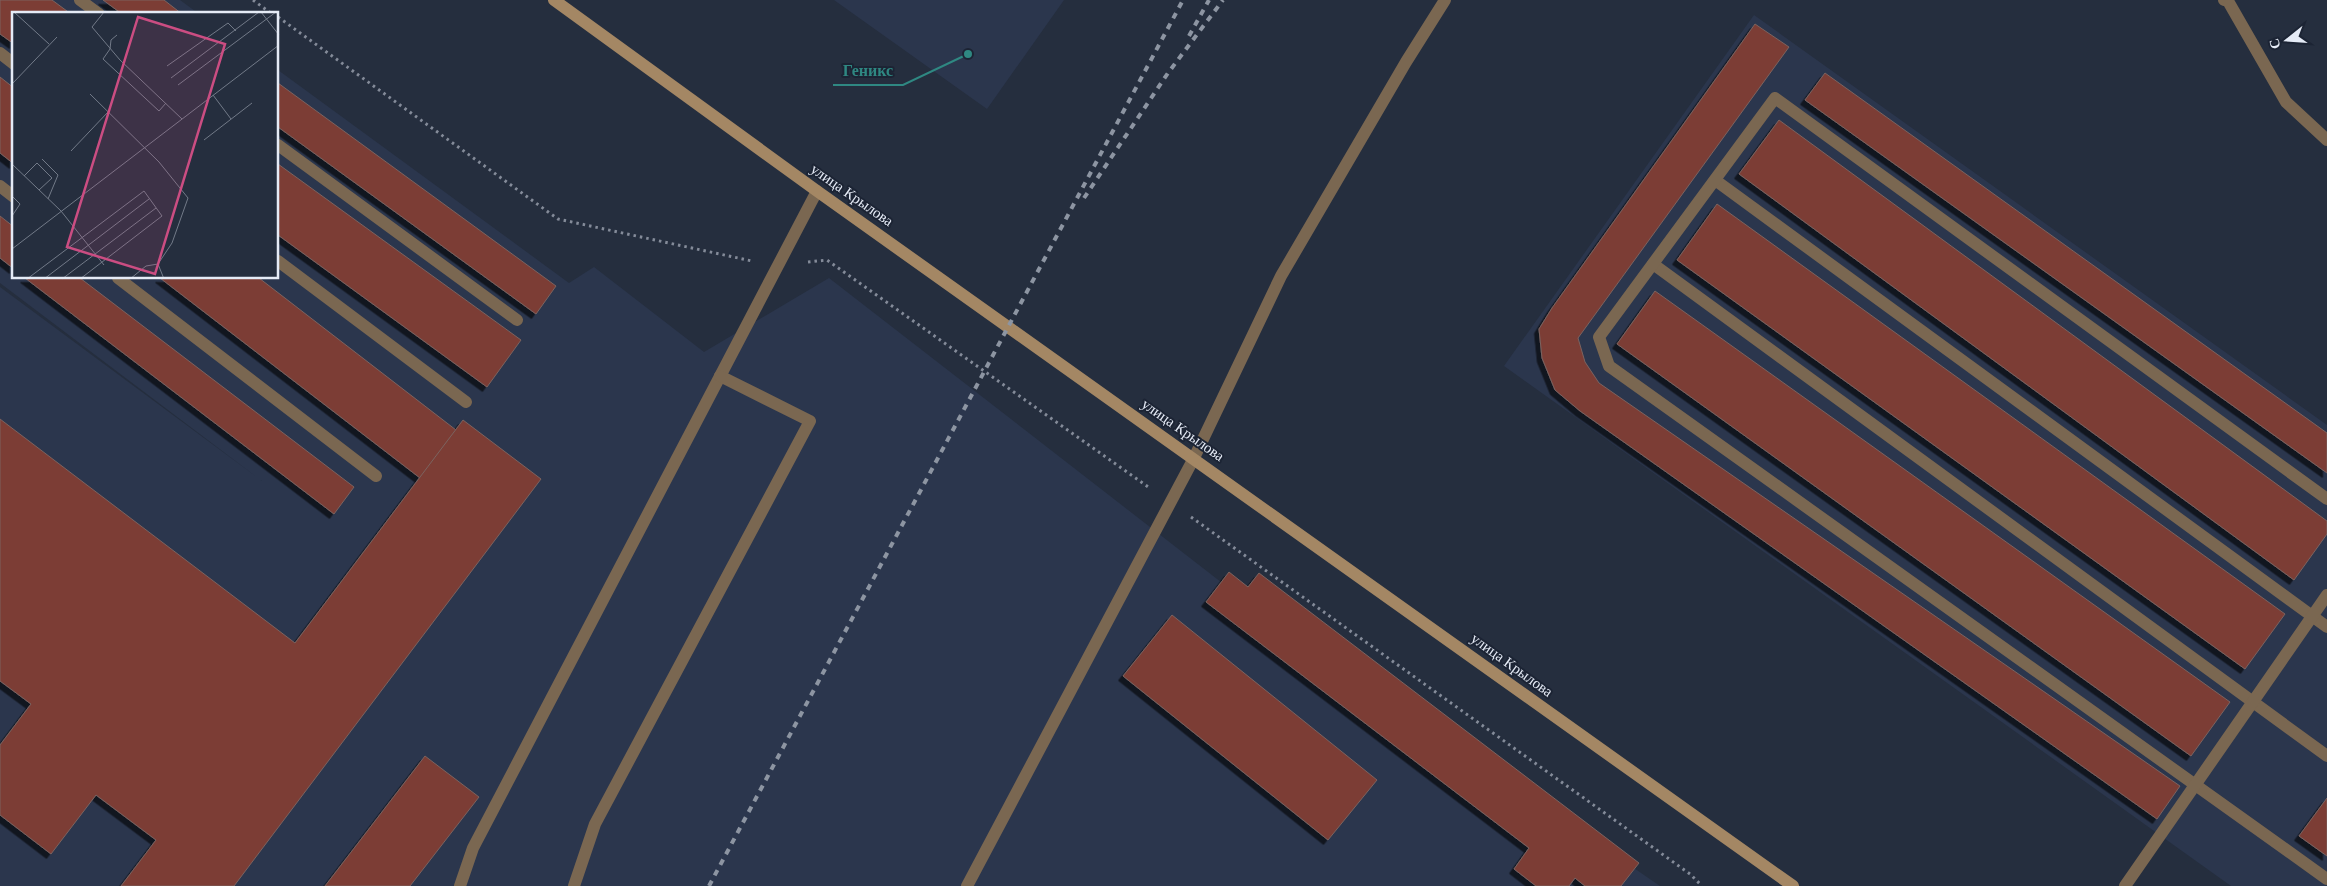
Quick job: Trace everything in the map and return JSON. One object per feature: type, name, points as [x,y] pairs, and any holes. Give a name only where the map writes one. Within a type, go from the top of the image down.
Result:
[{"type":"street","points":[[80,0],[96,12]]},
{"type":"street","name":"улица Крылова","points":[[554,0],[817,190],[1793,886]]},
{"type":"street","points":[[967,886],[1194,458],[1282,276],[1406,62],[1445,0]]},
{"type":"street","points":[[2227,0],[2286,102],[2327,140]]},
{"type":"street","points":[[0,53],[12,62]]},
{"type":"street","points":[[2327,499],[1776,98],[1599,337],[1609,366],[2327,879]]},
{"type":"street","points":[[279,146],[517,320]]},
{"type":"street","points":[[1715,180],[2327,627]]},
{"type":"street","points":[[0,186],[12,195]]},
{"type":"street","points":[[460,886],[473,848],[817,190]]},
{"type":"street","points":[[279,262],[466,402]]},
{"type":"street","points":[[1653,264],[2327,756]]},
{"type":"street","points":[[119,279],[376,476]]},
{"type":"street","points":[[574,886],[595,824],[810,421],[720,376]]},
{"type":"street","points":[[2125,886],[2327,595]]},
{"type":"path","points":[[253,0],[269,12]]},
{"type":"path","points":[[279,18],[558,218],[777,267],[827,260],[1666,856],[1690,874],[1702,886]]},
{"type":"shaded area","points":[[0,0],[180,0],[196,12],[12,12],[12,279],[279,279],[279,71],[569,283],[594,267],[704,352],[829,278],[1248,603],[1660,886],[0,886],[0,287],[262,481],[0,283]]},
{"type":"shaded area","points":[[834,0],[1064,0],[987,109]]},
{"type":"shaded area","points":[[1754,15],[2327,425],[2327,886],[2231,886],[1504,366]]},
{"type":"building","points":[[0,0],[52,0],[68,12],[12,12],[12,43],[0,34]]},
{"type":"building","points":[[103,0],[164,0],[179,12],[119,12]]},
{"type":"building","points":[[1755,24],[1789,47],[1578,338],[1585,362],[1599,383],[2180,786],[2157,819],[1580,411],[1555,390],[1542,358],[1539,329],[1552,308]]},
{"type":"building","points":[[1825,73],[2327,433],[2327,473],[1805,100]]},
{"type":"building","points":[[0,77],[12,86],[12,162],[0,153]]},
{"type":"building","points":[[279,84],[556,286],[536,314],[279,128]]},
{"type":"building","points":[[1779,120],[2327,521],[2327,534],[2294,580],[1739,174]]},
{"type":"building","points":[[279,165],[521,340],[487,387],[279,236]]},
{"type":"building","points":[[1717,204],[2285,614],[2245,669],[1677,260]]},
{"type":"building","points":[[0,216],[12,225],[12,267],[0,258]]},
{"type":"building","points":[[26,279],[81,279],[354,487],[334,514]]},
{"type":"building","points":[[161,279],[260,279],[456,430],[420,478]]},
{"type":"building","points":[[1655,291],[2230,702],[2191,756],[1617,344]]},
{"type":"building","points":[[0,419],[295,643],[463,420],[541,479],[234,886],[121,886],[156,840],[96,795],[51,854],[0,815],[0,745],[31,704],[0,681]]},
{"type":"building","points":[[1229,572],[1248,587],[1259,573],[1639,863],[1621,886],[1585,886],[1575,878],[1569,886],[1536,886],[1514,869],[1529,848],[1206,602]]},
{"type":"building","points":[[1172,615],[1377,780],[1328,840],[1123,676]]},
{"type":"building","points":[[425,756],[479,797],[410,886],[325,886]]},
{"type":"building","points":[[2327,798],[2327,856],[2299,836]]},
{"type":"railway","points":[[709,886],[1183,0]]},
{"type":"railway","points":[[1189,36],[1209,0]]},
{"type":"railway","points":[[1084,198],[1168,73],[1223,0]]},
{"type":"place","name":"Геникс","points":[[968,54]]}]
